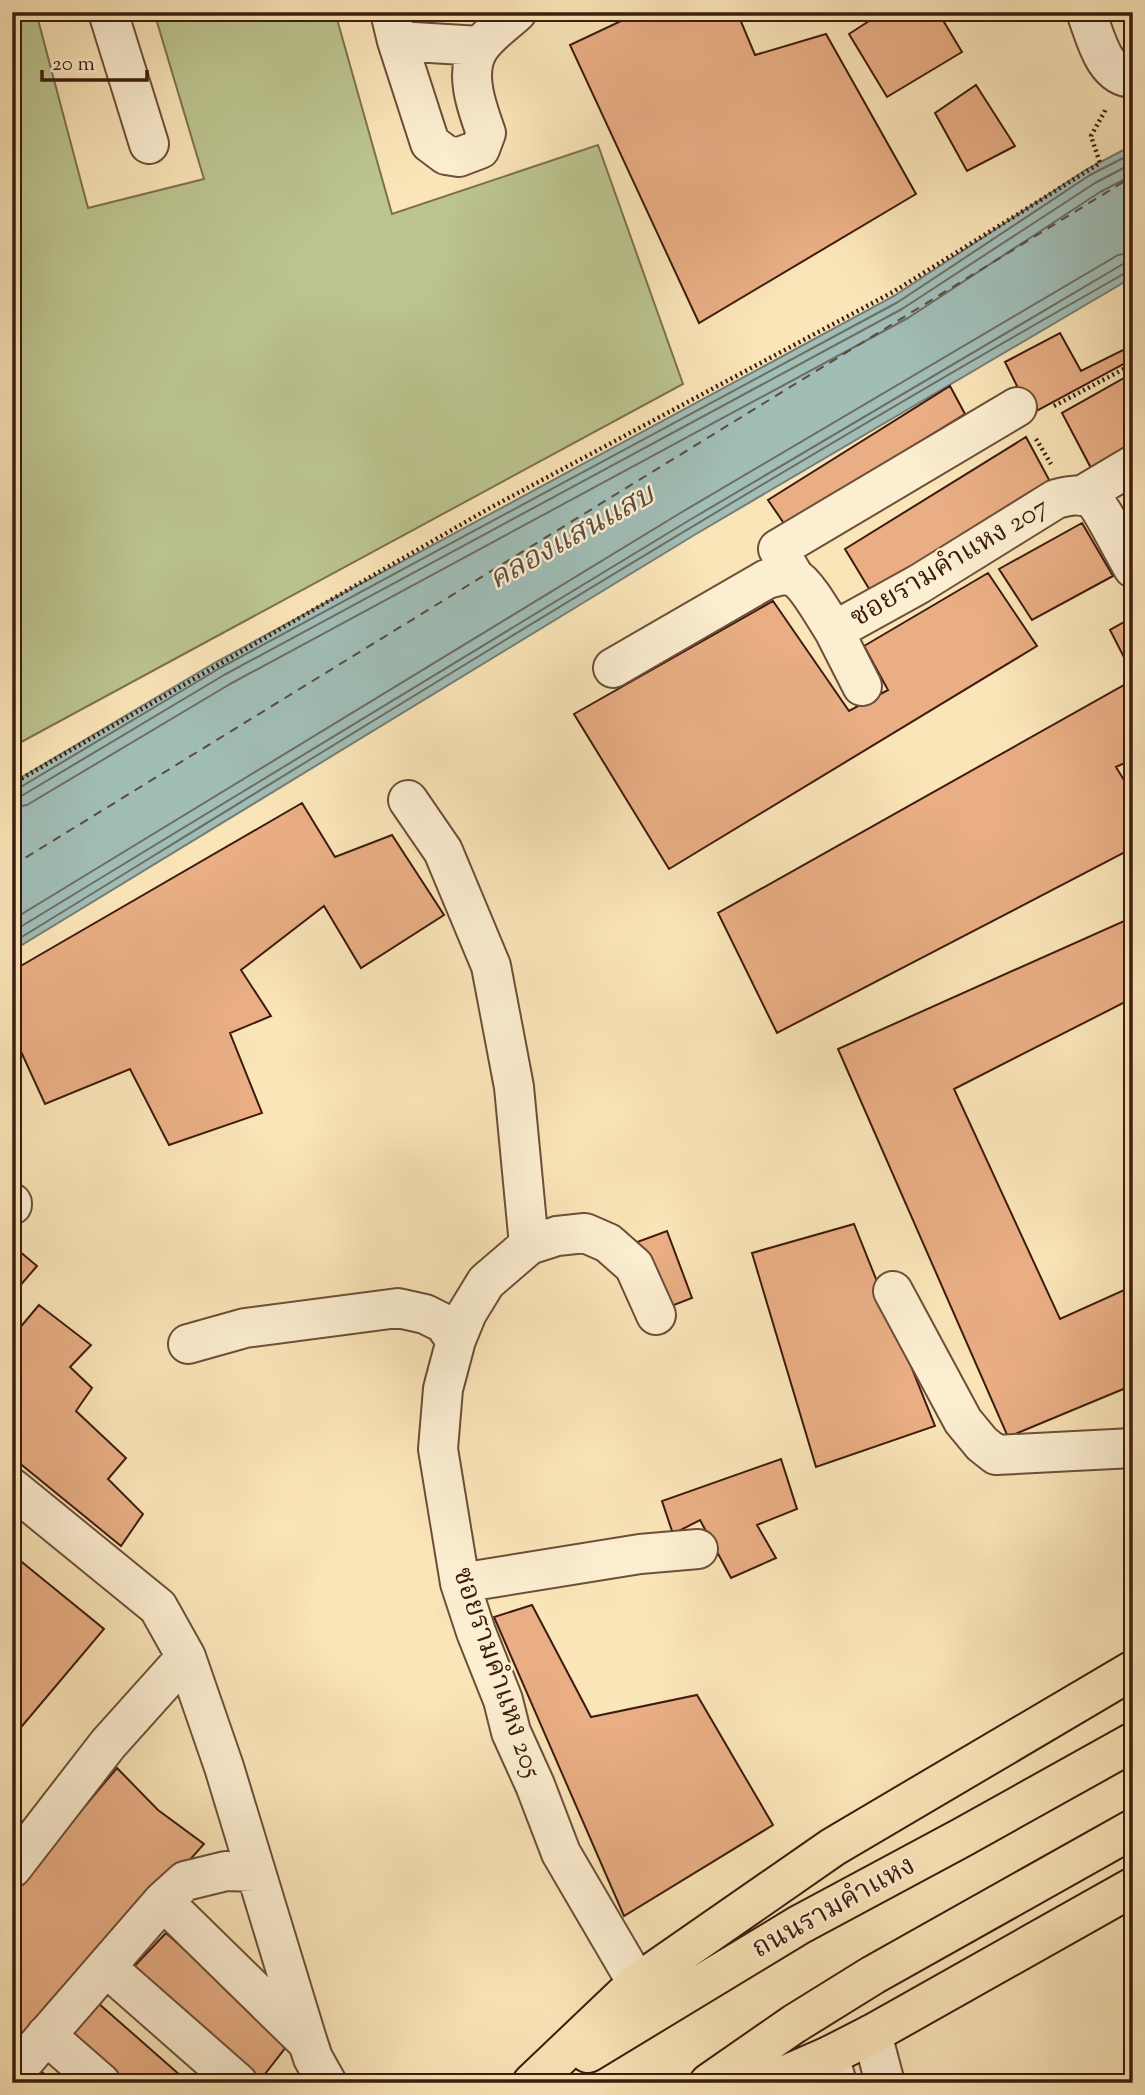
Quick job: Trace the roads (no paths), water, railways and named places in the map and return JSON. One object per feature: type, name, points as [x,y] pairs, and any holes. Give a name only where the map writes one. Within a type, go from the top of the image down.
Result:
[{"type":"main road","points":[[532,2083],[638,1983],[833,1847],[1133,1670]]},
{"type":"main road","name":"ถนนรามคำแหง","points":[[540,2083],[799,1925],[1133,1742]]},
{"type":"main road","points":[[709,2083],[794,2024],[873,1975],[1133,1829]]},
{"type":"main road","points":[[767,2083],[833,2070],[872,2034],[1133,1887]]},
{"type":"street","points":[[108,12],[149,144]]},
{"type":"street","points":[[393,27],[430,143],[446,155],[459,157],[480,149],[486,134],[478,109],[471,65],[480,46],[517,12]]},
{"type":"street","points":[[1086,12],[1108,65],[1128,77]]},
{"type":"street","points":[[393,27],[480,46]]},
{"type":"street","name":"ซอยรามคำแหง 207","points":[[1021,414],[778,549],[795,578],[834,631],[919,584],[1056,499],[1075,496],[1094,500],[1133,568]]},
{"type":"street","points":[[1075,496],[1133,465]]},
{"type":"street","points":[[613,668],[766,579],[784,575],[795,578]]},
{"type":"street","points":[[834,631],[862,686]]},
{"type":"street","points":[[408,800],[443,851],[491,966],[514,1087],[529,1245]]},
{"type":"street","name":"ซอยรามคำแหง 205","points":[[638,1983],[561,1853],[511,1732],[503,1700],[460,1583],[438,1449],[443,1389],[456,1340],[467,1313],[486,1282],[529,1245],[557,1236],[585,1233],[607,1243],[634,1266],[656,1315]]},
{"type":"street","points":[[893,1291],[963,1421],[982,1444],[996,1455],[1133,1448]]},
{"type":"street","points":[[188,1344],[245,1328],[398,1308],[425,1314],[443,1323],[456,1340]]},
{"type":"street","points":[[12,1488],[158,1606],[186,1657],[224,1767],[310,2066]]},
{"type":"street","points":[[460,1583],[640,1554],[698,1549]]},
{"type":"street","points":[[12,1868],[108,1744],[186,1657]]},
{"type":"street","points":[[12,2075],[163,1901],[185,1881],[226,1871],[255,1872]]},
{"type":"street","points":[[163,1901],[310,2066]]},
{"type":"street","points":[[106,1967],[238,2083]]},
{"type":"street","points":[[872,2034],[885,2083]]},
{"type":"street","points":[[46,2035],[101,2083]]},
{"type":"water","name":"คลองแสนแสบ","points":[[1133,145],[1133,277],[696,534],[12,951],[12,783],[216,662],[894,296],[1087,169]]}]
